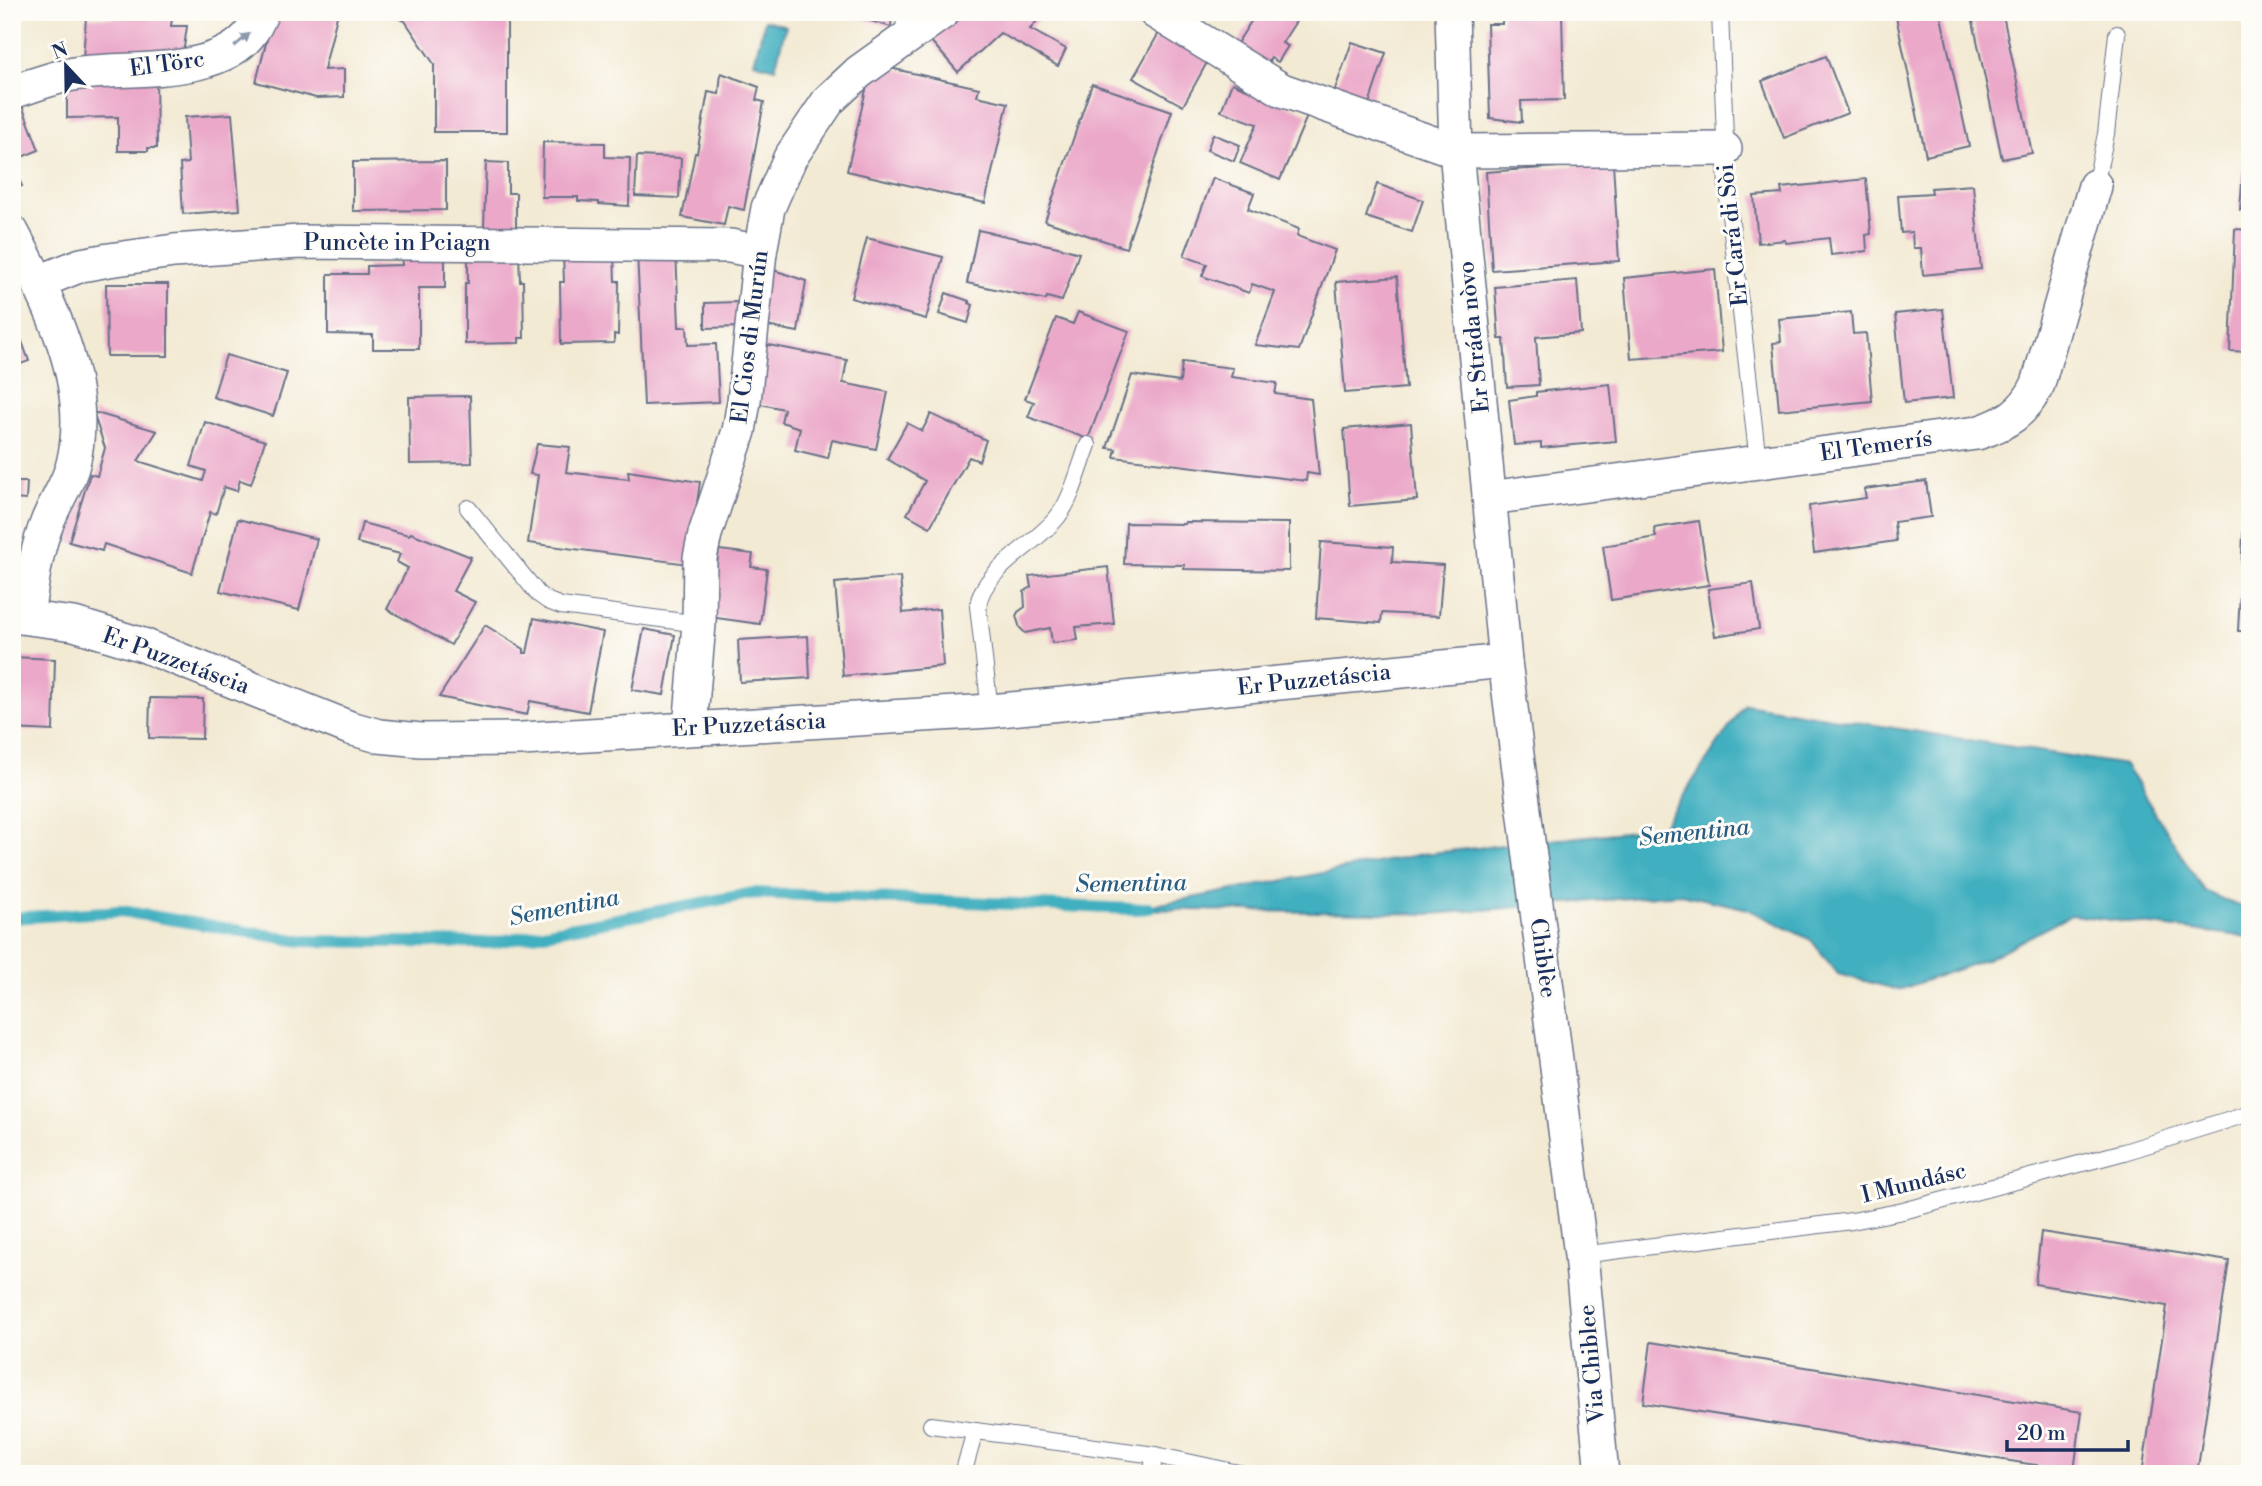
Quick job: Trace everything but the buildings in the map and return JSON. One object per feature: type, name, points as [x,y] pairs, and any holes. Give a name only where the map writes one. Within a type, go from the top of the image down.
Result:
[{"type":"street","name":"El Törc","points":[[12,92],[74,74],[165,69],[217,56],[252,32],[262,12]]},
{"type":"street","name":"El Cios di Murún","points":[[690,728],[699,624],[700,558],[738,431],[744,401],[760,251],[768,208],[790,158],[829,100],[871,63],[904,27],[943,12]]},
{"type":"street","name":"Er Cará di Sòi","points":[[1155,12],[1282,90],[1456,151],[1725,149]]},
{"type":"street","name":"Er Stráda nòvo","points":[[1452,12],[1456,151],[1505,661]]},
{"type":"street","name":"El Temerís","points":[[1489,498],[1978,433],[2011,420],[2024,408],[2038,384],[2095,186]]},
{"type":"street","points":[[12,232],[39,282],[68,360],[77,421],[73,466],[48,519],[20,616]]},
{"type":"street","name":"Puncète in Pciagn","points":[[39,282],[81,265],[109,260],[174,251],[299,242],[730,246],[760,251]]},
{"type":"street","name":"Er Puzzetáscia","points":[[20,616],[74,624],[143,645],[350,728],[379,736],[421,740],[522,739],[990,711],[1505,661]]},
{"type":"street","name":"Chiblèe","points":[[1505,661],[1581,1255]]},
{"type":"street","name":"Via Chiblee","points":[[1581,1255],[1602,1474]]},
{"type":"lane","points":[[1720,12],[1725,149]]},
{"type":"lane","points":[[2095,186],[2106,134],[2118,34]]},
{"type":"lane","name":"Er Cará di Sòi","points":[[1725,149],[1758,462]]},
{"type":"lane","points":[[990,711],[979,597],[988,581],[1062,512],[1088,445]]},
{"type":"lane","points":[[468,508],[538,594],[548,601],[561,607],[699,624]]},
{"type":"lane","name":"I Mundásc","points":[[1581,1255],[1852,1222],[2124,1152],[2250,1113]]},
{"type":"lane","points":[[930,1425],[1155,1455],[1243,1474]]},
{"type":"lane","points":[[963,1474],[975,1431]]},
{"type":"lane","points":[[1151,1474],[1155,1455]]},
{"type":"water","points":[[765,20],[786,26],[775,68],[754,62]]},
{"type":"water","points":[[1745,704],[2125,765],[2204,891],[2250,908],[2250,937],[2071,915],[1987,959],[1899,990],[1838,974],[1811,940],[1748,909],[1681,894],[1431,914],[1134,909],[1422,854],[1661,828]]},
{"type":"waterway","name":"Sementina","points":[[12,918],[121,911],[302,941],[491,943],[754,893],[1149,908]]}]
